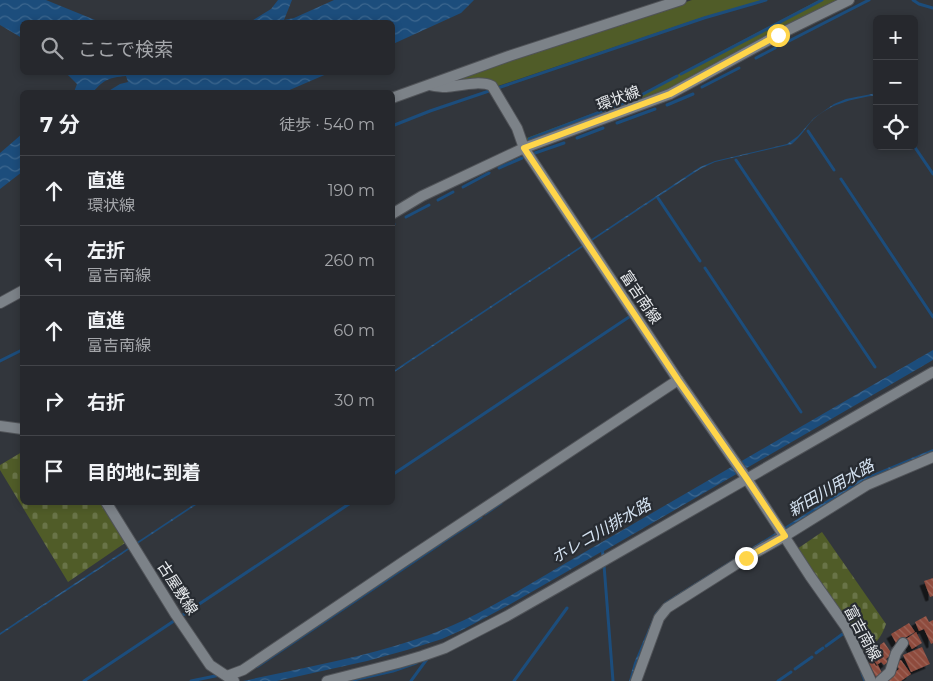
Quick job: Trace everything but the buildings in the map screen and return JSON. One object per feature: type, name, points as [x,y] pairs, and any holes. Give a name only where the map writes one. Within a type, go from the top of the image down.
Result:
[{"type":"street","points":[[395,97],[509,56],[681,0]]},
{"type":"street","name":"環状線","points":[[395,212],[422,196],[524,148],[670,94],[778,35],[850,0]]},
{"type":"street","name":"富吉南線","points":[[430,84],[444,87],[481,83],[492,86],[517,128],[524,148],[678,380],[746,476],[787,542],[846,628],[871,681]]},
{"type":"street","points":[[0,302],[20,292]]},
{"type":"street","points":[[327,681],[445,648],[508,616],[746,476],[933,372]]},
{"type":"street","points":[[231,679],[406,560],[678,380]]},
{"type":"street","points":[[0,426],[20,430]]},
{"type":"street","points":[[636,681],[659,618],[668,608],[746,558],[867,485],[933,457]]},
{"type":"street","name":"古屋敷線","points":[[108,505],[176,615],[210,665],[231,679]]},
{"type":"street","points":[[880,681],[890,672],[896,653],[903,643]]},
{"type":"green space","points":[[692,0],[765,0],[704,17],[495,87],[443,83]]},
{"type":"green space","points":[[819,0],[838,0],[651,97],[529,142],[524,139],[632,99]]},
{"type":"green space","points":[[20,453],[20,503],[0,470],[0,465]]},
{"type":"green space","points":[[21,505],[101,505],[125,543],[68,582]]},
{"type":"green space","points":[[822,532],[886,624],[877,640],[862,651],[797,549]]},
{"type":"water","points":[[0,0],[46,0],[95,20],[20,20],[20,37],[0,25]]},
{"type":"water","points":[[278,0],[292,0],[284,20],[253,20],[271,9]]},
{"type":"water","points":[[334,0],[474,0],[461,13],[395,43],[395,20],[284,20],[294,18]]},
{"type":"water","points":[[68,75],[324,75],[290,90],[110,90],[128,82],[126,76],[107,80],[95,90],[75,90],[77,84]]},
{"type":"water","points":[[873,94],[873,96],[858,98],[824,111],[846,99]]},
{"type":"water","points":[[824,111],[810,123],[792,144],[715,162],[700,169],[395,372],[395,370],[700,167],[715,161],[787,144],[798,136],[814,118]]},
{"type":"water","points":[[20,136],[20,174],[0,189],[0,153]]},
{"type":"water","points":[[933,350],[933,360],[604,551],[605,565],[603,566],[601,552],[507,606],[442,639],[367,661],[277,681],[243,681],[396,646],[454,625],[524,587]]},
{"type":"water","points":[[933,449],[933,453],[667,605],[632,681],[629,681],[634,663],[655,613],[665,602],[861,479]]},
{"type":"water","points":[[193,505],[196,505],[0,635],[0,633]]},
{"type":"waterway","points":[[395,125],[430,111],[704,18],[766,0]]},
{"type":"waterway","points":[[681,74],[822,0]]},
{"type":"waterway","points":[[789,41],[869,0]]},
{"type":"waterway","points":[[913,0],[933,8]]},
{"type":"waterway","points":[[756,58],[775,48]]},
{"type":"waterway","points":[[702,87],[739,68]]},
{"type":"waterway","points":[[529,139],[632,100],[677,76]]},
{"type":"waterway","points":[[667,105],[693,94]]},
{"type":"waterway","points":[[617,123],[655,109]]},
{"type":"waterway","points":[[577,138],[603,128]]},
{"type":"waterway","points":[[808,131],[834,170]]},
{"type":"waterway","points":[[535,153],[564,143]]},
{"type":"waterway","points":[[917,150],[933,174]]},
{"type":"waterway","points":[[499,168],[522,158]]},
{"type":"waterway","points":[[736,160],[875,367]]},
{"type":"waterway","points":[[463,187],[489,173]]},
{"type":"waterway","points":[[841,179],[933,317]]},
{"type":"waterway","points":[[438,200],[453,192]]},
{"type":"waterway","points":[[658,198],[700,261]]},
{"type":"waterway","points":[[406,217],[429,205]]},
{"type":"waterway","points":[[705,268],[801,412]]},
{"type":"waterway","points":[[395,473],[629,317]]},
{"type":"waterway","points":[[0,361],[20,351]]},
{"type":"waterway","points":[[485,514],[501,503]]},
{"type":"waterway","points":[[84,681],[348,505]]},
{"type":"waterway","points":[[441,543],[481,517]]},
{"type":"waterway","points":[[255,667],[440,544]]},
{"type":"waterway","points":[[604,565],[613,681]]},
{"type":"waterway","points":[[514,681],[567,608]]},
{"type":"waterway","points":[[826,646],[844,633],[845,635]]},
{"type":"waterway","points":[[816,653],[823,648]]},
{"type":"waterway","points":[[795,669],[812,657]]},
{"type":"waterway","points":[[411,681],[427,659]]},
{"type":"waterway","points":[[349,681],[393,671],[416,663]]},
{"type":"waterway","points":[[778,681],[791,672]]},
{"type":"waterway","points":[[862,673],[865,681]]},
{"type":"waterway","points":[[191,681],[220,675]]},
{"type":"route","points":[[746,558],[785,536],[678,380],[524,148],[670,94],[778,35]]},
{"type":"water label","name":"新田川用水路","points":[[831,488]]},
{"type":"water label","name":"ホレコ川排水路","points":[[601,531]]}]
